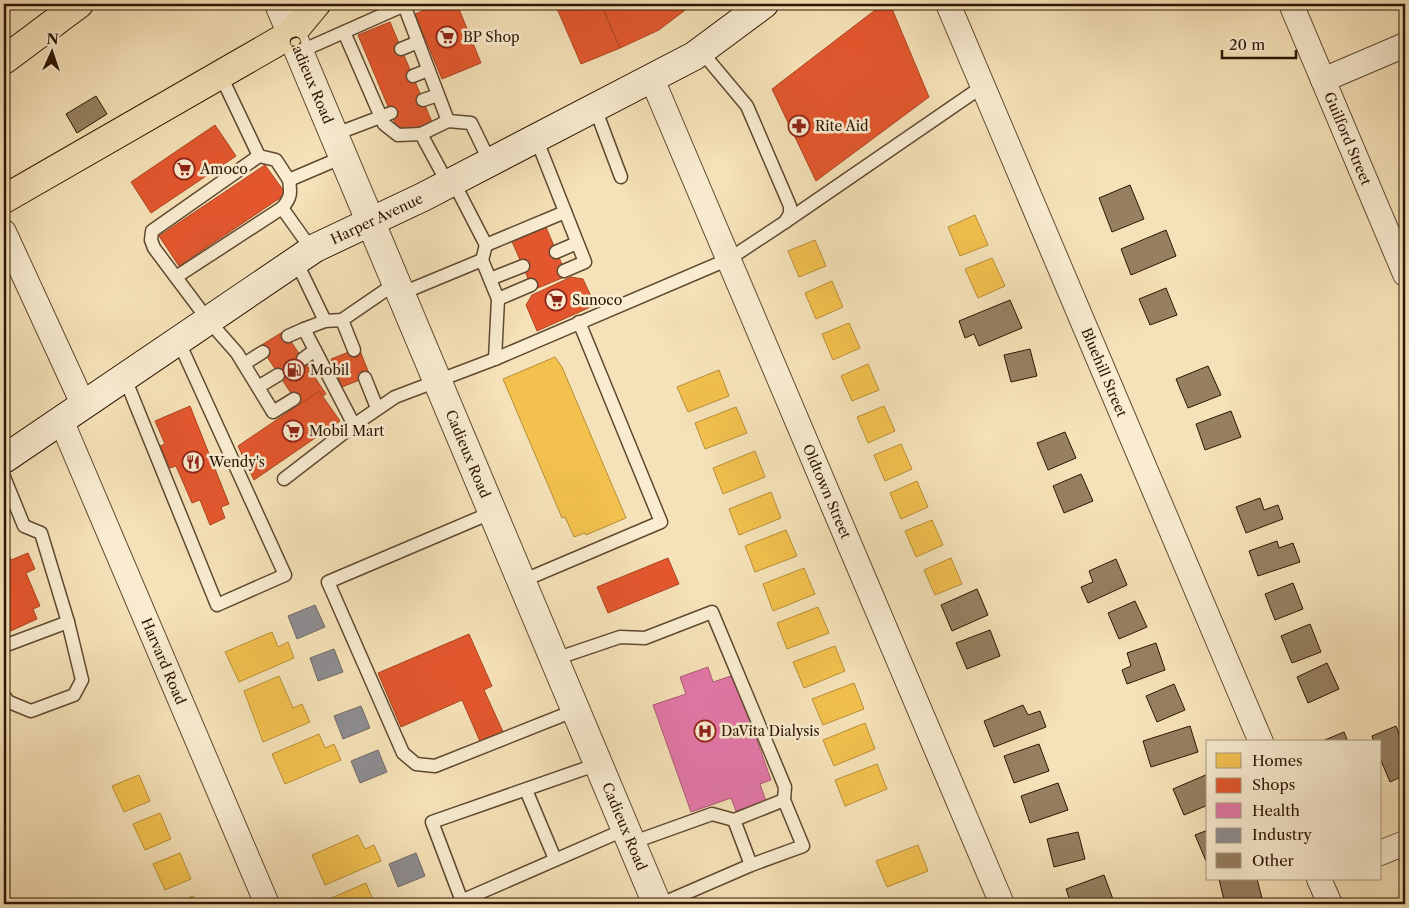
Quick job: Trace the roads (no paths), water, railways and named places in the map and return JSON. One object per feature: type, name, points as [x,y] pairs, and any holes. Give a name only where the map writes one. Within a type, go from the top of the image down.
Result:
[{"type":"highway","points":[[4,60],[79,4]]},
{"type":"highway","points":[[4,199],[220,74],[295,43],[316,4]]},
{"type":"street","name":"Cadieux Road","points":[[279,4],[657,904]]},
{"type":"street","name":"Harper Avenue","points":[[4,459],[304,256],[652,79],[701,51],[764,4]]},
{"type":"street","name":"Bluehill Street","points":[[948,4],[1260,740]]},
{"type":"street","name":"Guilford Street","points":[[1291,4],[1405,274]]},
{"type":"street","points":[[1323,80],[1405,45]]},
{"type":"street","name":"Oldtown Street","points":[[652,79],[1002,904]]},
{"type":"street","points":[[6,244],[83,404]]},
{"type":"street","name":"Harvard Road","points":[[60,420],[267,904]]},
{"type":"street","points":[[1382,852],[1405,843]]},
{"type":"street","points":[[1319,880],[1330,904]]},
{"type":"lane","points":[[295,43],[344,32],[406,4],[428,70],[448,121]]},
{"type":"lane","points":[[344,32],[364,64],[386,115],[384,124],[398,136],[421,134],[448,121],[471,123],[490,162]]},
{"type":"lane","points":[[401,49],[418,42]]},
{"type":"lane","points":[[701,51],[747,106],[790,206],[790,214],[784,222]]},
{"type":"lane","points":[[413,76],[428,70]]},
{"type":"lane","points":[[220,74],[259,156]]},
{"type":"lane","points":[[284,479],[377,408],[395,398],[494,359],[661,284],[728,259],[983,86]]},
{"type":"lane","points":[[423,100],[438,95]]},
{"type":"lane","points":[[595,108],[621,177]]},
{"type":"lane","points":[[288,180],[386,115]]},
{"type":"lane","points":[[421,134],[486,245],[482,260],[498,299],[494,359]]},
{"type":"lane","points":[[536,138],[585,262],[564,271]]},
{"type":"lane","points":[[259,156],[237,178],[183,214],[152,231],[151,240],[154,248],[208,320],[237,352],[273,412],[294,399]]},
{"type":"lane","points":[[176,277],[207,251],[262,215],[282,208],[288,201],[291,193],[288,180],[276,160],[259,156]]},
{"type":"lane","points":[[282,208],[304,256],[325,321]]},
{"type":"lane","points":[[486,245],[565,212]]},
{"type":"lane","points":[[556,252],[577,243]]},
{"type":"lane","points":[[288,336],[325,321],[342,320],[398,289],[482,260]]},
{"type":"lane","points":[[490,279],[523,266]]},
{"type":"lane","points":[[498,299],[531,285]]},
{"type":"lane","points":[[342,320],[354,350]]},
{"type":"lane","points":[[522,581],[661,522],[579,322]]},
{"type":"lane","points":[[304,329],[315,350],[324,380],[354,425]]},
{"type":"lane","points":[[124,376],[217,605],[285,575],[178,340]]},
{"type":"lane","points":[[303,359],[315,350]]},
{"type":"lane","points":[[244,364],[264,352]]},
{"type":"lane","points":[[258,387],[278,375]]},
{"type":"lane","points":[[365,378],[377,408]]},
{"type":"lane","points":[[4,477],[24,526],[41,534],[81,665],[82,680],[74,695],[31,711],[9,702],[4,696]]},
{"type":"lane","points":[[493,512],[328,582],[403,754],[416,764],[435,766],[576,710]]},
{"type":"lane","points":[[555,660],[620,637],[645,638],[712,612],[785,787],[784,800],[803,846],[751,865],[662,904]]},
{"type":"lane","points":[[4,646],[68,622]]},
{"type":"lane","points":[[598,764],[432,822],[462,903],[555,859],[629,836],[712,814],[734,820],[784,800]]},
{"type":"lane","points":[[526,790],[555,859]]},
{"type":"lane","points":[[734,820],[751,865]]},
{"type":"place","name":"BP Shop","points":[[447,37]]},
{"type":"place","name":"Rite Aid","points":[[799,126]]},
{"type":"place","name":"Amoco","points":[[184,169]]},
{"type":"place","name":"Sunoco","points":[[556,300]]},
{"type":"place","name":"Mobil","points":[[294,370]]},
{"type":"place","name":"Mobil Mart","points":[[293,431]]},
{"type":"place","name":"Wendy's","points":[[193,462]]},
{"type":"place","name":"DaVita Dialysis","points":[[705,731]]}]
